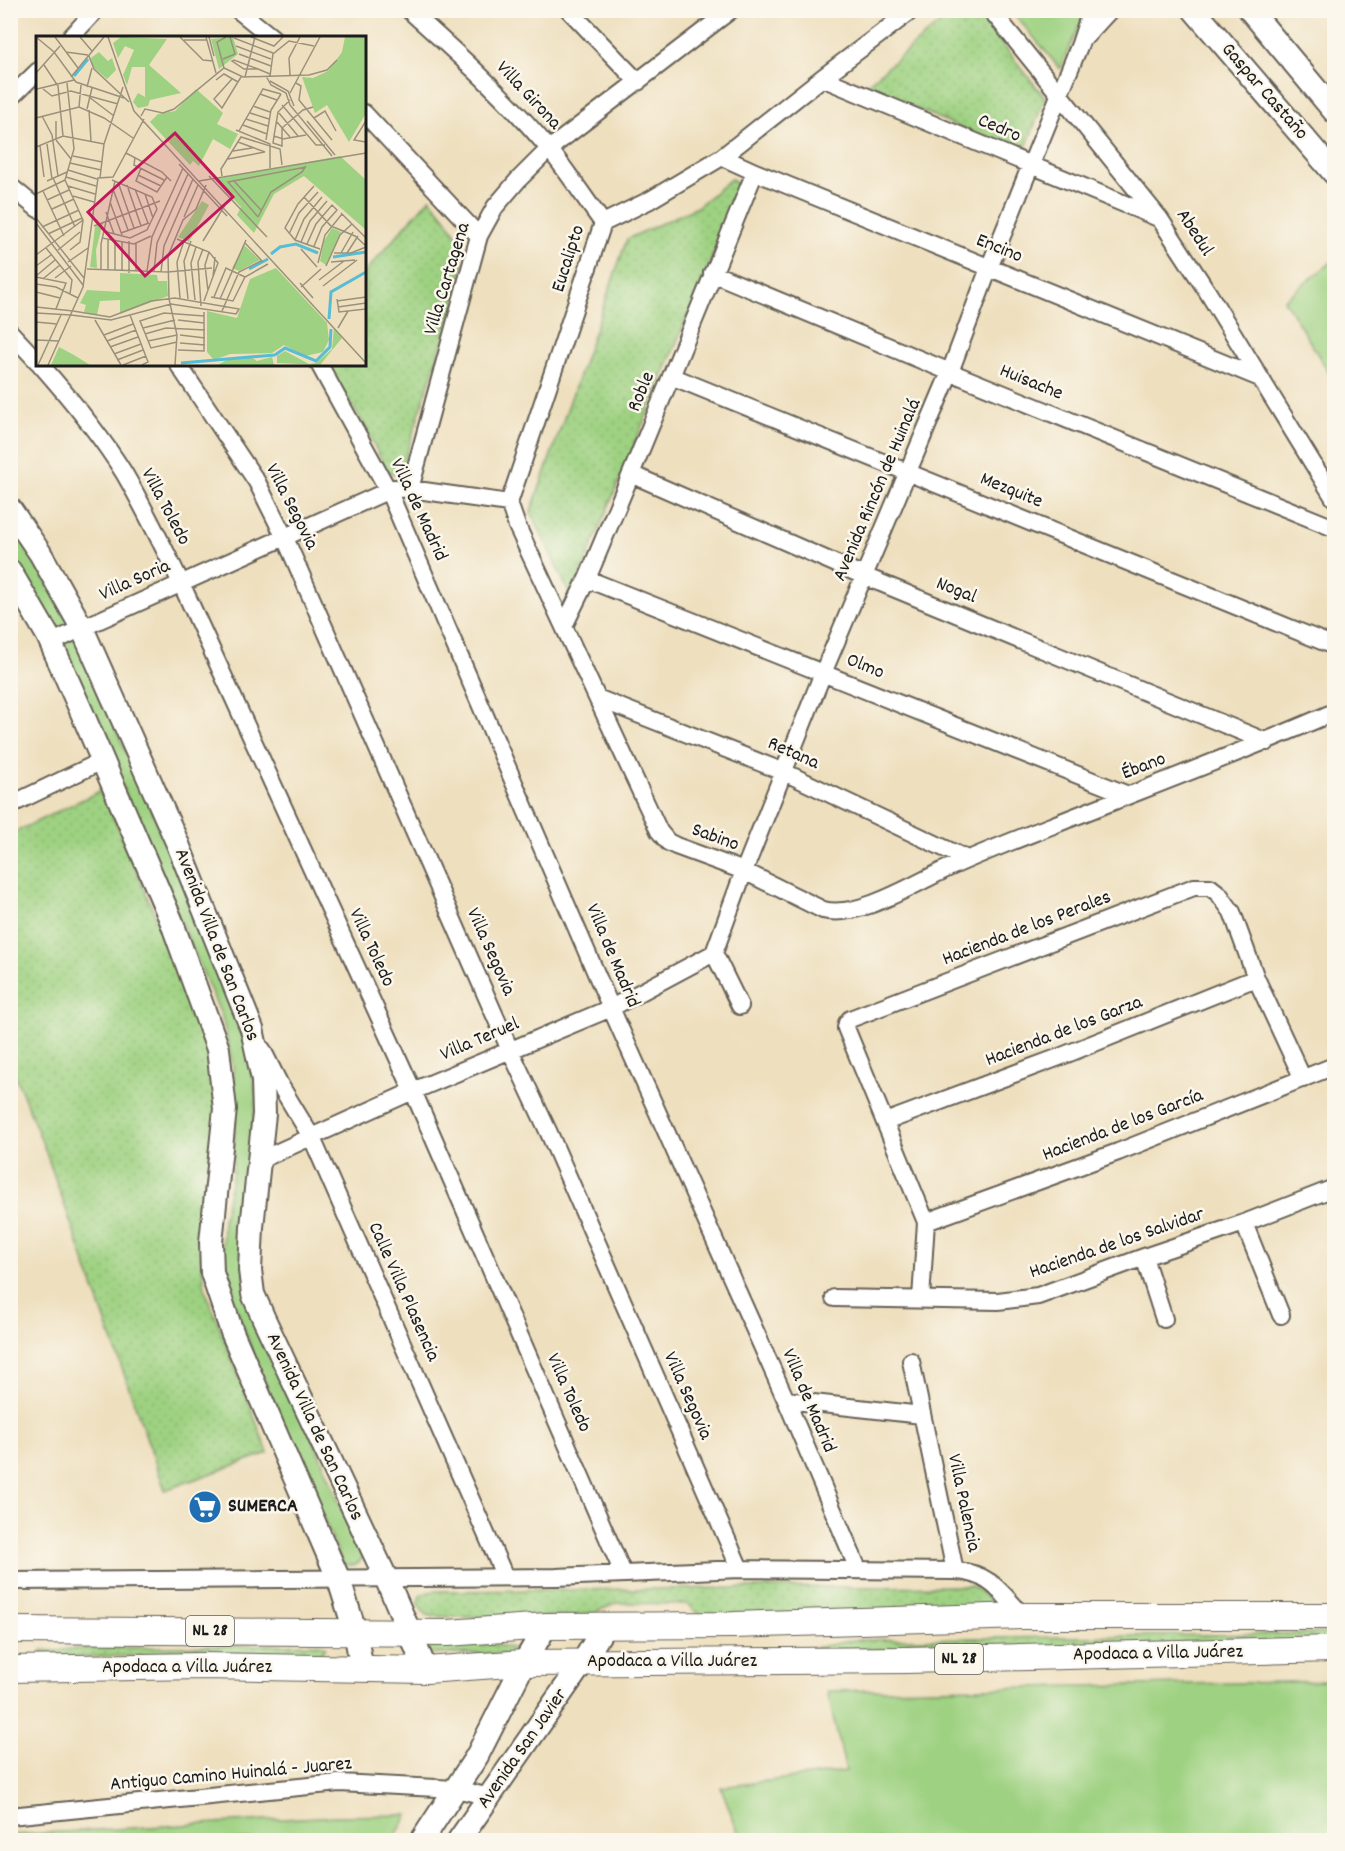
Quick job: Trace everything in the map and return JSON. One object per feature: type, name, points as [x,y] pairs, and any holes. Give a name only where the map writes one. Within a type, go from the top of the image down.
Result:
[{"type":"main road","name":"Apodaca a Villa Juárez","points":[[10,1630],[448,1633],[546,1626],[734,1625],[1023,1616],[1335,1616]]},
{"type":"main road","points":[[1226,1616],[1228,1652]]},
{"type":"main road","name":"Apodaca a Villa Juárez","points":[[10,1669],[202,1666],[426,1670],[525,1663],[907,1660],[1335,1649]]},
{"type":"street","points":[[72,36],[96,10]]},
{"type":"street","points":[[238,10],[270,36]]},
{"type":"street","name":"Villa Girona","points":[[409,10],[454,50],[549,149],[603,223]]},
{"type":"street","points":[[570,10],[638,82]]},
{"type":"street","name":"Eucalipto","points":[[509,503],[603,223],[650,200],[722,157],[912,10]]},
{"type":"street","name":"Abedul","points":[[991,10],[1160,219],[1335,498]]},
{"type":"street","name":"Avenida Rincón de Huinalá","points":[[714,953],[823,673],[950,372],[989,268],[1080,44],[1090,10]]},
{"type":"street","name":"Avenida Rincón de Huinalá","points":[[1080,44],[1110,10]]},
{"type":"street","name":"Gaspar Castaño","points":[[1194,10],[1335,173]]},
{"type":"street","name":"Gaspar Castaño","points":[[1250,10],[1332,99]]},
{"type":"street","name":"Villa Cartagena","points":[[410,489],[479,236],[495,207],[549,149],[638,82],[724,12]]},
{"type":"street","points":[[10,98],[36,73]]},
{"type":"street","name":"Cedro","points":[[822,78],[1160,219]]},
{"type":"street","points":[[366,115],[479,236]]},
{"type":"street","name":"Encino","points":[[722,157],[1260,378]]},
{"type":"street","name":"Roble","points":[[564,626],[587,579],[755,172]]},
{"type":"street","points":[[10,186],[36,207]]},
{"type":"street","name":"Huisache","points":[[712,273],[1335,528]]},
{"type":"street","name":"Villa Toledo","points":[[10,332],[36,360]]},
{"type":"street","name":"Villa Toledo","points":[[42,366],[73,400],[123,472],[181,583],[413,1091],[623,1573]]},
{"type":"street","name":"Villa Segovia","points":[[179,366],[257,483],[285,538],[740,1569]]},
{"type":"street","name":"Villa de Madrid","points":[[320,366],[388,490],[611,1008],[786,1400],[858,1569]]},
{"type":"street","name":"Mezquite","points":[[671,376],[1335,646]]},
{"type":"street","name":"Nogal","points":[[631,474],[864,576],[1267,742]]},
{"type":"street","name":"Villa Soria","points":[[51,643],[394,488],[509,503]]},
{"type":"street","points":[[509,503],[517,526],[564,626]]},
{"type":"street","name":"Avenida Villa de San Carlos","points":[[10,509],[40,553],[82,628],[177,842],[252,1029],[264,1093],[261,1160],[252,1227],[250,1270],[253,1294],[386,1578],[426,1670]]},
{"type":"street","name":"Avenida Villa de San Carlos","points":[[10,571],[51,643],[171,920],[215,1041],[222,1073],[225,1109],[211,1259],[213,1273],[232,1332],[339,1580],[355,1632],[362,1669]]},
{"type":"street","name":"Olmo","points":[[587,579],[1128,795]]},
{"type":"street","name":"Sabino","points":[[564,626],[662,835],[676,846],[744,871],[833,913],[868,906],[967,859]]},
{"type":"street","name":"Retana","points":[[597,698],[784,772],[967,859]]},
{"type":"street","name":"Ébano","points":[[967,859],[1267,742],[1335,712]]},
{"type":"street","points":[[10,805],[102,761]]},
{"type":"street","name":"Hacienda de los Perales","points":[[885,1122],[846,1028],[850,1019],[1194,887],[1210,887],[1219,894],[1232,912],[1256,978]]},
{"type":"street","points":[[714,953],[740,1006]]},
{"type":"street","name":"Villa Teruel","points":[[261,1160],[413,1091],[611,1008],[714,953]]},
{"type":"street","points":[[1256,978],[1303,1079]]},
{"type":"street","name":"Hacienda de los Garza","points":[[885,1122],[1062,1056],[1256,978]]},
{"type":"street","points":[[215,1041],[252,1029]]},
{"type":"street","name":"Calle Villa Plasencia","points":[[252,1029],[280,1085],[312,1138],[505,1577]]},
{"type":"street","name":"Hacienda de los García","points":[[926,1222],[1118,1152],[1335,1066]]},
{"type":"street","points":[[885,1122],[926,1222],[921,1299]]},
{"type":"street","name":"Hacienda de los Salvidar","points":[[834,1298],[998,1301],[1038,1296],[1335,1188]]},
{"type":"street","points":[[1244,1223],[1281,1315]]},
{"type":"street","points":[[1144,1257],[1164,1319]]},
{"type":"street","points":[[232,1332],[264,1319]]},
{"type":"street","name":"Villa Palencia","points":[[910,1361],[955,1571],[965,1571],[983,1577],[998,1587],[1023,1616]]},
{"type":"street","points":[[786,1400],[922,1415]]},
{"type":"street","points":[[10,1581],[339,1580],[740,1569],[955,1571]]},
{"type":"street","points":[[422,1840],[477,1756],[546,1626]]},
{"type":"street","name":"Avenida San Javier","points":[[459,1840],[583,1662],[604,1626]]},
{"type":"street","name":"Antiguo Camino Huinalá - Juarez","points":[[10,1816],[339,1783],[456,1789],[490,1797]]},
{"type":"green space","points":[[954,11],[976,11],[1045,98],[1023,155],[865,86]]},
{"type":"green space","points":[[1012,11],[1086,11],[1060,69]]},
{"type":"green space","points":[[731,179],[742,185],[571,597],[531,512],[627,239],[697,207]]},
{"type":"green space","points":[[430,198],[459,239],[463,266],[455,301],[404,462],[394,475],[386,470],[365,426],[327,366],[366,366],[366,271]]},
{"type":"green space","points":[[1334,260],[1334,381],[1284,300]]},
{"type":"green space","points":[[10,521],[62,606],[225,978],[249,1046],[256,1096],[240,1244],[245,1278],[363,1558],[355,1565],[345,1565],[342,1562],[261,1373],[228,1287],[222,1259],[223,1220],[233,1172],[235,1126],[233,1066],[222,1017],[87,704],[25,577],[11,555]]},
{"type":"green space","points":[[102,790],[205,1033],[219,1097],[202,1262],[205,1289],[268,1453],[165,1490],[44,1147],[11,1065],[11,834]]},
{"type":"green space","points":[[972,1586],[995,1604],[997,1611],[701,1616],[688,1604],[615,1603],[589,1616],[456,1617],[430,1616],[424,1613],[418,1604],[421,1596],[434,1591]]},
{"type":"green space","points":[[1334,1633],[1334,1645],[814,1650],[814,1648],[853,1640]]},
{"type":"green space","points":[[320,1644],[326,1647],[319,1654],[41,1657],[42,1650]]},
{"type":"green space","points":[[492,1644],[520,1650],[523,1654],[426,1654],[423,1645]]},
{"type":"green space","points":[[1334,1681],[1334,1840],[741,1840],[721,1787],[846,1771],[827,1691]]},
{"type":"green space","points":[[408,1815],[393,1840],[11,1840],[11,1835],[335,1816]]},
{"type":"place","name":"SUMERCA","points":[[205,1507]]}]
